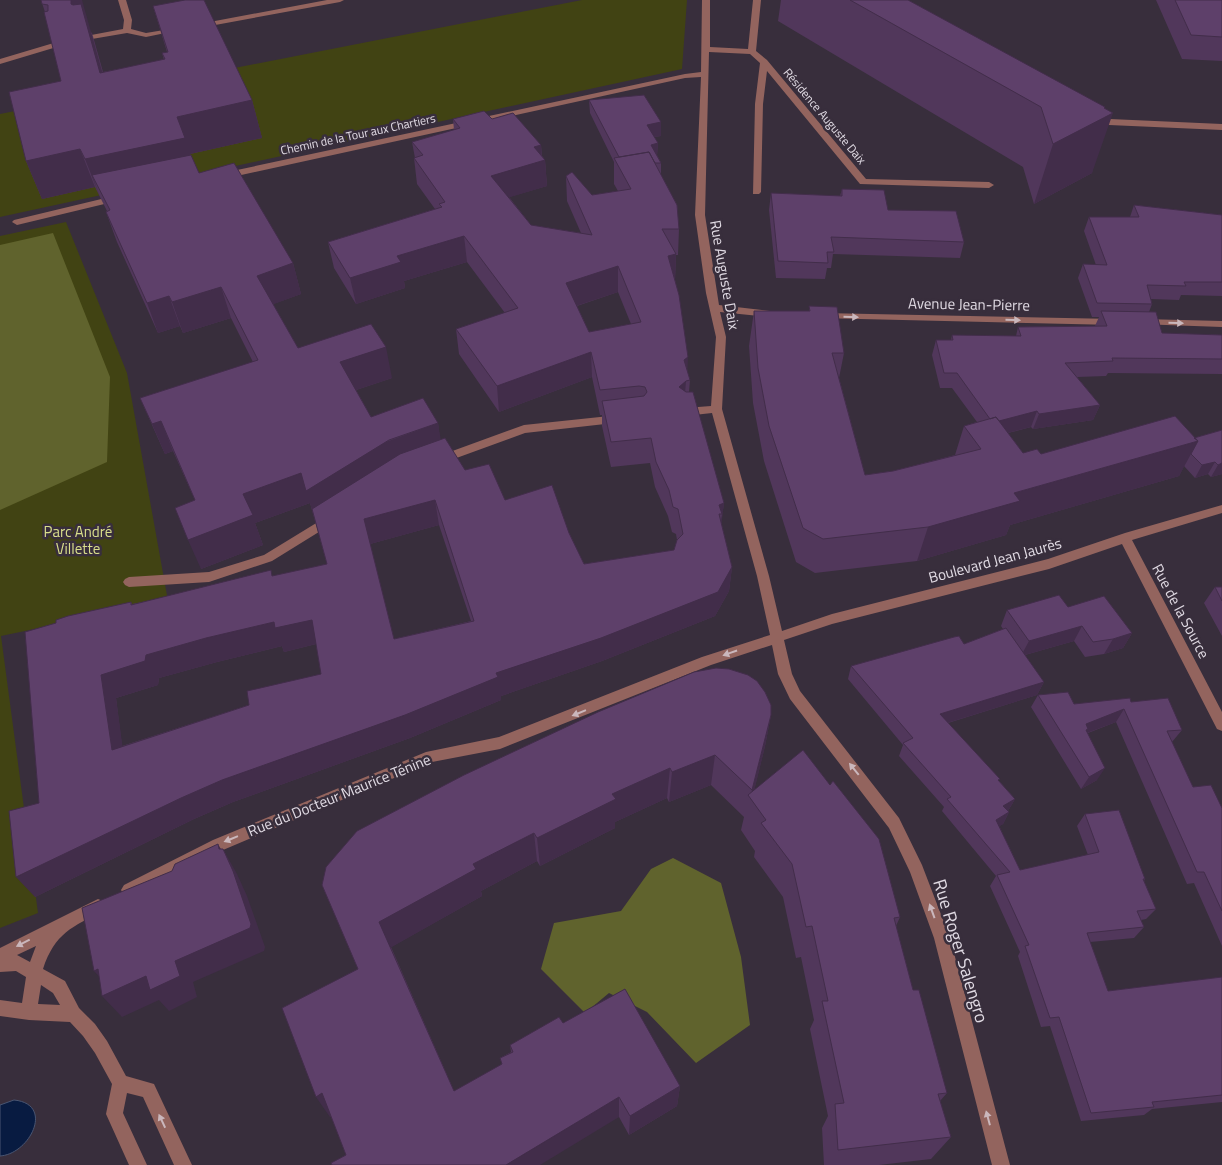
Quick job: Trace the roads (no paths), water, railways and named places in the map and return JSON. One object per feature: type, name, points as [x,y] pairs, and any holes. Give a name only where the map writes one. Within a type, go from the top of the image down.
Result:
[{"type":"street","points":[[122,0],[128,20],[128,31]]},
{"type":"street","points":[[90,38],[128,31],[146,35],[159,34],[340,0]]},
{"type":"street","name":"Rue Auguste Daix","points":[[706,0],[700,215],[711,293],[721,337],[716,409],[763,576],[776,637]]},
{"type":"street","points":[[705,49],[752,52],[757,0]]},
{"type":"street","points":[[0,62],[57,44]]},
{"type":"street","name":"Résidence Auguste Daix","points":[[752,52],[764,62],[863,182],[989,186]]},
{"type":"street","name":"Résidence Auguste Daix","points":[[756,192],[759,104],[764,62]]},
{"type":"street","name":"Chemin de la Tour aux Chartiers","points":[[217,177],[685,76],[705,74]]},
{"type":"street","points":[[1091,115],[1109,122],[1222,127]]},
{"type":"street","points":[[17,222],[129,196]]},
{"type":"street","points":[[715,308],[753,313],[781,314]]},
{"type":"street","name":"Avenue Jean-Pierre","points":[[808,316],[1222,324]]},
{"type":"street","points":[[685,412],[716,409]]},
{"type":"street","points":[[427,466],[524,429],[629,418]]},
{"type":"street","name":"Boulevard Jean Jaurès","points":[[776,637],[832,619],[1049,564],[1125,538],[1222,509]]},
{"type":"street","points":[[128,582],[209,577],[268,558],[342,512]]},
{"type":"street","name":"Rue de la Source","points":[[1125,538],[1222,725]]},
{"type":"street","name":"Rue du Docteur Maurice Ténine","points":[[0,956],[218,845],[431,756],[500,743],[707,661],[776,637]]},
{"type":"street","name":"Rue Roger Salengro","points":[[776,637],[785,674],[795,695],[894,823],[917,870],[942,938],[1000,1165]]},
{"type":"street","points":[[29,1012],[35,971],[42,950],[63,923]]},
{"type":"street","points":[[0,964],[18,963],[35,971],[59,987],[73,1014],[89,1030],[101,1047],[121,1083],[114,1114],[138,1165]]},
{"type":"street","points":[[0,1008],[29,1012],[73,1014]]},
{"type":"street","points":[[121,1083],[148,1090],[183,1165]]},
{"type":"water","points":[[14,1100],[26,1103],[33,1110],[35,1119],[34,1129],[21,1147],[11,1153],[0,1156],[0,1105]]},
{"type":"park label","name":"Parc André Villette","points":[[78,540]]}]
